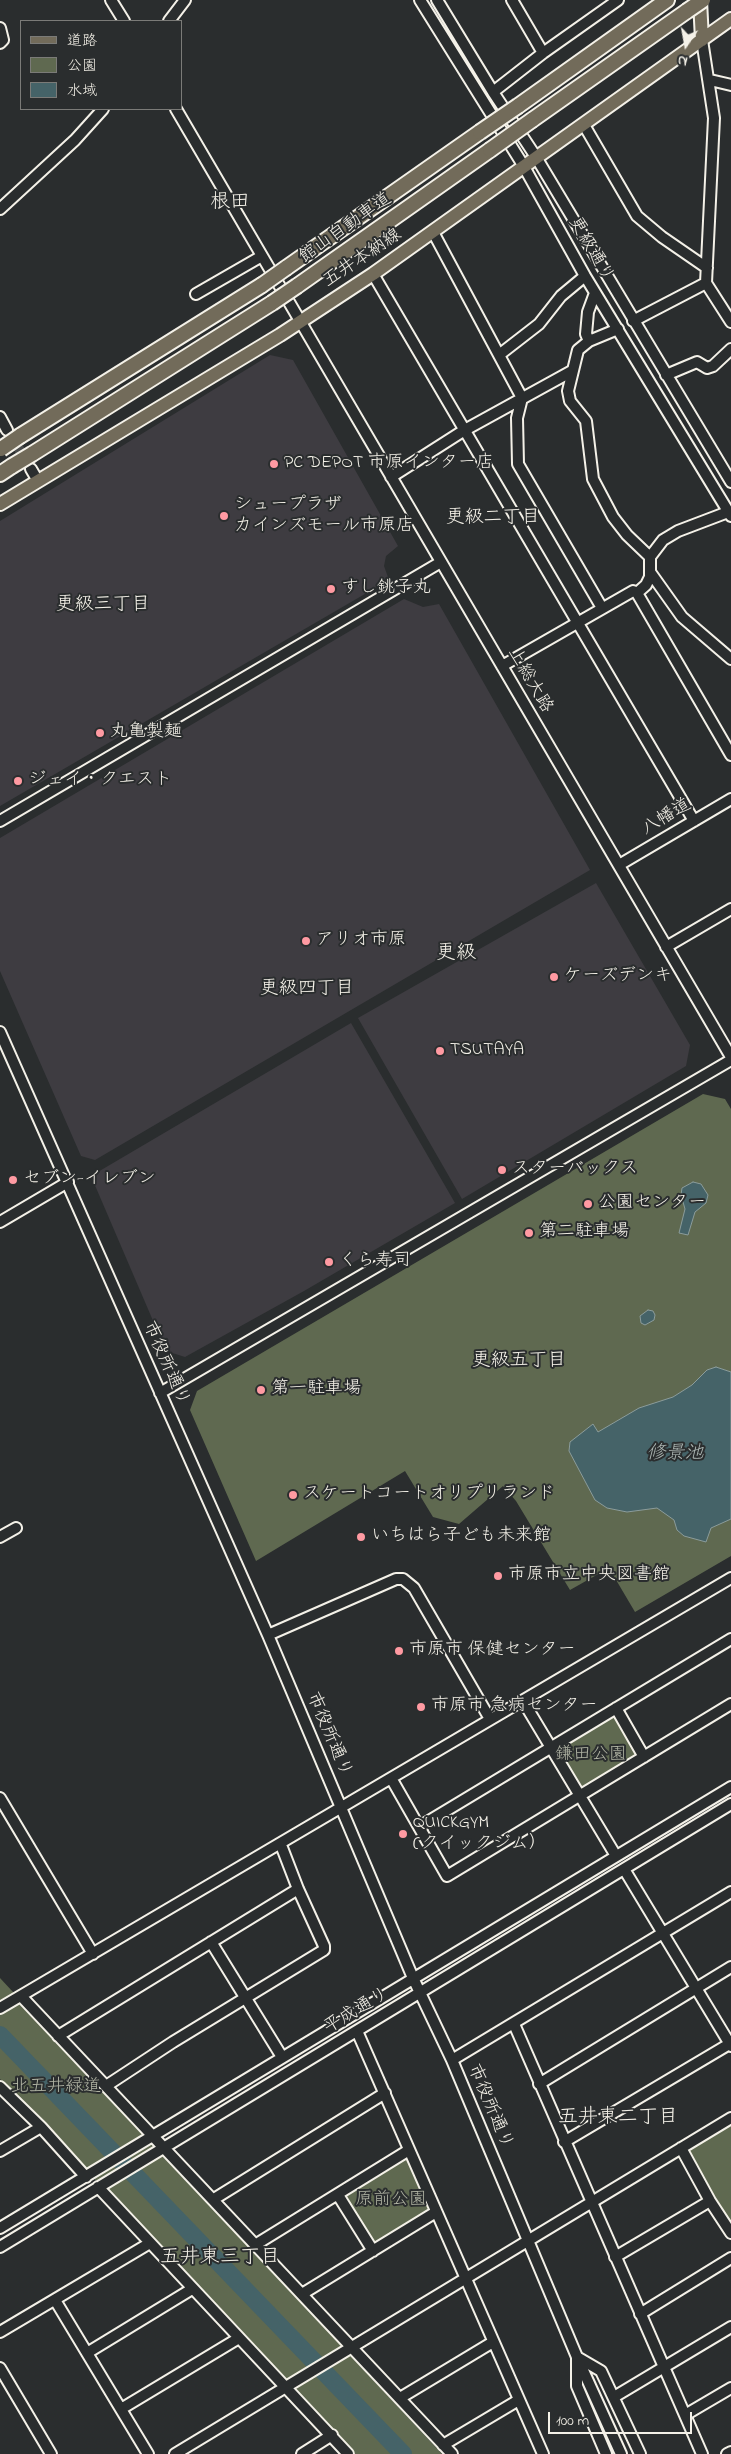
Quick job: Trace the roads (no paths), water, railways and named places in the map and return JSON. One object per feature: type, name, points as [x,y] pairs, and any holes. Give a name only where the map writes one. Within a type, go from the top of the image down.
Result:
[{"type":"highway","name":"館山自動車道","points":[[0,449],[262,285],[667,0]]},
{"type":"highway","name":"館山自動車道","points":[[6,470],[272,303],[701,0]]},
{"type":"main road","points":[[701,0],[702,40]]},
{"type":"main road","name":"五井本納線","points":[[0,504],[300,322],[373,274],[731,20]]},
{"type":"street","points":[[111,0],[123,20]]},
{"type":"street","points":[[170,20],[185,0]]},
{"type":"street","name":"更級通り","points":[[420,0],[523,166],[595,293],[730,514]]},
{"type":"street","name":"更級通り","points":[[437,0],[493,92],[536,157],[731,482]]},
{"type":"street","points":[[512,0],[543,53]]},
{"type":"street","points":[[493,92],[543,53],[618,0]]},
{"type":"street","points":[[0,28],[3,40],[0,43]]},
{"type":"street","points":[[702,40],[710,80],[714,118],[706,283],[730,317]]},
{"type":"street","points":[[710,80],[731,85]]},
{"type":"street","points":[[2,203],[75,140],[102,110]]},
{"type":"street","name":"上総大路","points":[[177,110],[731,1058]]},
{"type":"street","points":[[584,125],[637,216],[662,237],[707,268]]},
{"type":"street","points":[[433,232],[522,398],[517,418],[518,464],[602,608]]},
{"type":"street","points":[[196,294],[262,256]]},
{"type":"street","points":[[373,274],[694,821]]},
{"type":"street","points":[[499,355],[538,324],[561,296],[585,276]]},
{"type":"street","points":[[633,321],[706,283]]},
{"type":"street","points":[[589,341],[586,334],[588,312],[595,293]]},
{"type":"street","points":[[618,330],[589,341],[578,350],[568,391],[570,401],[586,421],[593,479],[612,517],[627,535],[650,557]]},
{"type":"street","points":[[666,375],[697,362],[707,368],[713,366],[731,349]]},
{"type":"street","points":[[391,477],[464,431],[572,371]]},
{"type":"street","points":[[0,417],[7,430]]},
{"type":"street","points":[[32,470],[38,481]]},
{"type":"street","points":[[637,594],[646,585],[650,572],[650,557],[663,540],[678,531],[730,514]]},
{"type":"street","points":[[0,821],[441,562]]},
{"type":"street","points":[[650,572],[682,617],[730,656]]},
{"type":"street","points":[[502,666],[633,591],[637,594],[731,755]]},
{"type":"street","name":"八幡道","points":[[619,865],[731,798]]},
{"type":"street","points":[[666,946],[731,909]]},
{"type":"street","name":"市役所通り","points":[[0,1032],[268,1635],[413,1978],[452,2060],[577,2357],[621,2454]]},
{"type":"street","points":[[160,1393],[731,1058]]},
{"type":"street","points":[[0,1222],[68,1182]]},
{"type":"street","points":[[0,1537],[16,1528]]},
{"type":"street","points":[[4,2005],[281,1845],[490,1719],[731,1578]]},
{"type":"street","points":[[268,1635],[396,1579],[403,1579],[414,1588],[490,1719]]},
{"type":"street","points":[[419,1827],[550,1746],[731,1639]]},
{"type":"street","points":[[523,1701],[616,1856]]},
{"type":"street","points":[[391,1778],[447,1876],[731,1704]]},
{"type":"street","points":[[616,1708],[644,1757]]},
{"type":"street","name":"平成通り","points":[[0,2228],[86,2178],[282,2057],[731,1787]]},
{"type":"street","points":[[0,1798],[92,1954]]},
{"type":"street","name":"平成通り","points":[[0,2247],[731,1804]]},
{"type":"street","points":[[106,2086],[324,1950],[324,1946],[298,1889],[281,1845]]},
{"type":"street","points":[[564,2142],[731,2044],[624,1869]]},
{"type":"street","points":[[58,2036],[298,1889]]},
{"type":"street","points":[[452,2060],[731,1892]]},
{"type":"street","points":[[212,1942],[282,2057]]},
{"type":"street","points":[[539,2084],[731,1967]]},
{"type":"street","points":[[21,1996],[302,2294],[348,2350],[400,2398],[452,2454]]},
{"type":"street","points":[[514,2024],[702,2454]]},
{"type":"street","points":[[357,2031],[517,2401],[542,2454]]},
{"type":"street","points":[[0,2087],[41,2127],[86,2178]]},
{"type":"street","points":[[214,2199],[385,2093]]},
{"type":"street","points":[[175,2454],[731,2118]]},
{"type":"street","points":[[0,2152],[41,2127]]},
{"type":"street","points":[[681,2148],[710,2202],[731,2233]]},
{"type":"street","points":[[255,2245],[338,2196],[409,2150]]},
{"type":"street","points":[[98,2187],[239,2338],[289,2384],[348,2454]]},
{"type":"street","points":[[338,2196],[373,2251]]},
{"type":"street","points":[[615,2257],[710,2202]]},
{"type":"street","points":[[302,2294],[436,2212]]},
{"type":"street","points":[[0,2332],[150,2243]]},
{"type":"street","points":[[640,2314],[731,2258]]},
{"type":"street","points":[[87,2354],[192,2289]]},
{"type":"street","points":[[56,2300],[148,2454]]},
{"type":"street","points":[[614,2397],[731,2327]]},
{"type":"street","points":[[121,2409],[239,2338]]},
{"type":"street","points":[[400,2398],[493,2342]]},
{"type":"street","points":[[577,2357],[601,2371],[640,2454]]},
{"type":"street","points":[[577,2357],[577,2386],[606,2454]]},
{"type":"street","points":[[0,2368],[51,2454]]},
{"type":"street","points":[[685,2415],[731,2388]]},
{"type":"street","points":[[443,2444],[517,2401]]},
{"type":"street","points":[[302,2454],[332,2436]]},
{"type":"street","points":[[727,2454],[731,2452]]},
{"type":"water","points":[[693,1182],[701,1184],[708,1195],[706,1203],[695,1212],[688,1235],[679,1233],[685,1209],[681,1195],[682,1188]]},
{"type":"water","points":[[648,1310],[653,1311],[655,1315],[654,1320],[645,1325],[641,1323],[640,1316]]},
{"type":"water","name":"修景池","points":[[716,1367],[731,1372],[731,1519],[711,1528],[706,1542],[684,1536],[677,1530],[674,1520],[657,1508],[627,1512],[607,1508],[595,1500],[569,1451],[570,1442],[593,1424],[598,1432],[639,1408],[673,1397],[692,1385],[707,1370]]},
{"type":"waterway","points":[[0,2035],[403,2454]]},
{"type":"tunnel","points":[[10,435],[28,463]]},
{"type":"place","name":"PC DEPOT 市原インター店","points":[[274,464]]},
{"type":"place","name":"シュープラザ カインズモール市原店","points":[[224,516]]},
{"type":"place","name":"すし銚子丸","points":[[331,589]]},
{"type":"place","name":"丸亀製麺","points":[[100,733]]},
{"type":"place","name":"ジェイ・クエスト","points":[[18,781]]},
{"type":"place","name":"アリオ市原","points":[[306,941]]},
{"type":"place","name":"ケーズデンキ","points":[[554,977]]},
{"type":"place","name":"TSUTAYA","points":[[440,1051]]},
{"type":"place","name":"スターバックス","points":[[502,1170]]},
{"type":"place","name":"セブン-イレブン","points":[[13,1180]]},
{"type":"place","name":"公園センター","points":[[588,1204]]},
{"type":"place","name":"第二駐車場","points":[[529,1233]]},
{"type":"place","name":"くら寿司","points":[[329,1262]]},
{"type":"place","name":"第一駐車場","points":[[261,1390]]},
{"type":"place","name":"スケートコートオリプリランド","points":[[293,1495]]},
{"type":"place","name":"いちはら子ども未来館","points":[[361,1537]]},
{"type":"place","name":"市原市立中央図書館","points":[[498,1576]]},
{"type":"place","name":"市原市 保健センター","points":[[399,1651]]},
{"type":"place","name":"市原市 急病センター","points":[[421,1707]]},
{"type":"place","name":"QUICKGYM (クイックジム）","points":[[403,1834]]},
{"type":"district","name":"根田","points":[[230,204]]},
{"type":"district","name":"更級二丁目","points":[[493,519]]},
{"type":"district","name":"更級三丁目","points":[[103,606]]},
{"type":"district","name":"更級","points":[[456,955]]},
{"type":"district","name":"更級四丁目","points":[[307,990]]},
{"type":"district","name":"更級五丁目","points":[[519,1362]]},
{"type":"district","name":"五井東二丁目","points":[[618,2119]]},
{"type":"district","name":"五井東三丁目","points":[[220,2259]]},
{"type":"park label","name":"鎌田公園","points":[[591,1756]]},
{"type":"park label","name":"北五井緑道","points":[[56,2088]]},
{"type":"park label","name":"原前公園","points":[[391,2201]]}]
